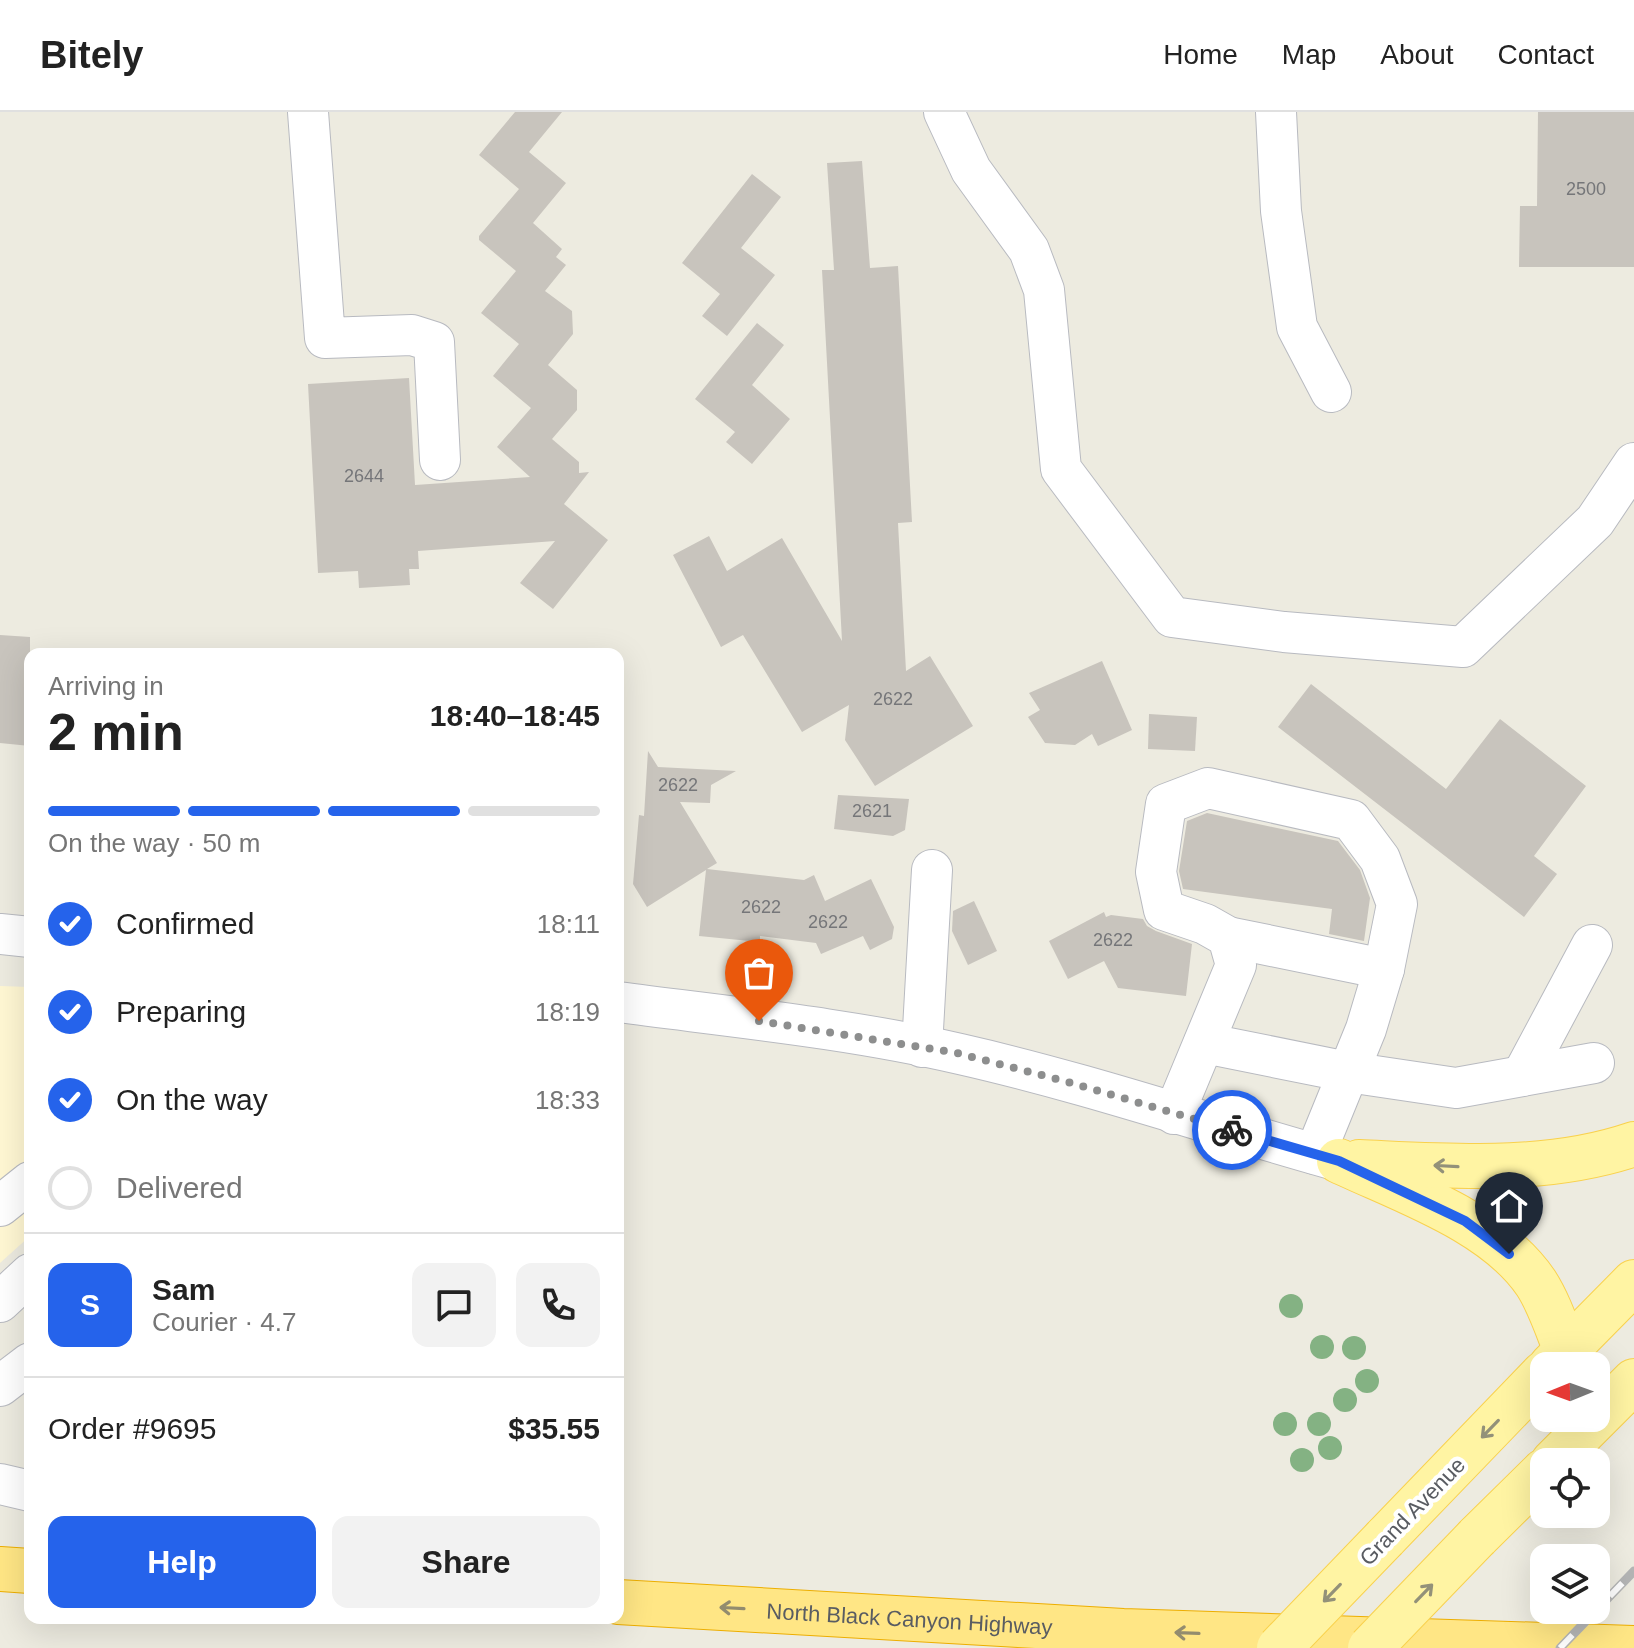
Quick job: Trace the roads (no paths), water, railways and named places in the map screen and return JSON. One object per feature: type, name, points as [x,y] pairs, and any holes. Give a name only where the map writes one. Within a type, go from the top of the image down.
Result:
[{"type":"highway","points":[[0,1569],[24,1571]]},
{"type":"highway","name":"North Black Canyon Highway","points":[[624,1602],[1123,1631],[1517,1644]]},
{"type":"highway","points":[[1517,1644],[1634,1648]]},
{"type":"main road","points":[[1327,1157],[1468,1167],[1568,1159],[1634,1144]]},
{"type":"main road","points":[[1327,1157],[1465,1221],[1509,1254],[1535,1283],[1551,1352]]},
{"type":"main road","name":"Grand Avenue","points":[[1564,1352],[1634,1282]]},
{"type":"main road","points":[[1567,1448],[1634,1381]]},
{"type":"main road","name":"Grand Avenue","points":[[1279,1648],[1530,1387]]},
{"type":"main road","points":[[1370,1648],[1530,1485]]},
{"type":"main road","name":"North Black Canyon Highway","points":[[1517,1644],[1634,1640]]},
{"type":"street","points":[[308,112],[325,338],[412,335],[434,342],[440,460]]},
{"type":"street","points":[[944,112],[971,170],[1029,250],[1044,290],[1061,469],[1172,617],[1284,632],[1463,647],[1595,521],[1634,463]]},
{"type":"street","points":[[1276,112],[1281,211],[1297,327],[1331,392]]},
{"type":"street","points":[[624,1003],[787,1024],[957,1053],[1327,1157],[1348,1072],[1366,1029],[1384,969],[1397,904],[1380,859],[1351,820],[1208,788],[1166,804],[1156,872],[1164,910],[1205,924],[1228,937],[1384,969]]},
{"type":"street","points":[[922,1047],[932,870]]},
{"type":"street","points":[[0,934],[24,936]]},
{"type":"street","points":[[1174,1114],[1236,965],[1228,937]]},
{"type":"street","points":[[1522,1076],[1592,945]]},
{"type":"street","points":[[1204,1043],[1348,1072],[1456,1088],[1594,1063]]},
{"type":"street","points":[[0,1206],[24,1187]]},
{"type":"street","points":[[0,1386],[24,1368]]},
{"type":"street","points":[[0,1484],[24,1490]]},
{"type":"railway","points":[[1560,1648],[1634,1571]]}]
